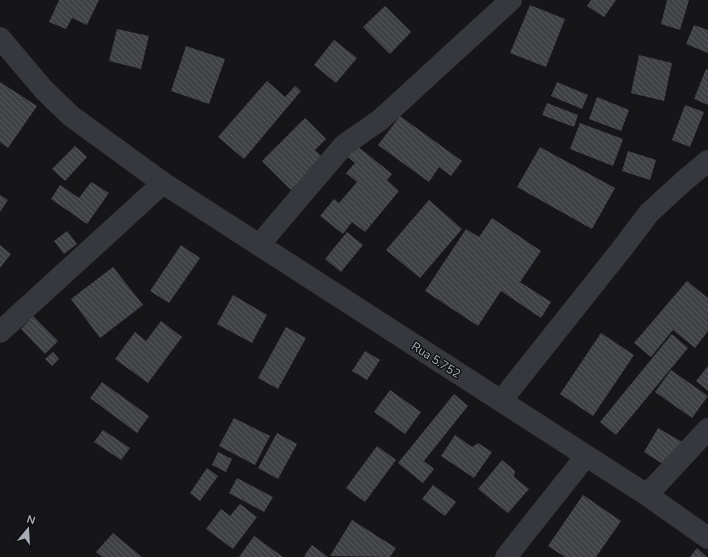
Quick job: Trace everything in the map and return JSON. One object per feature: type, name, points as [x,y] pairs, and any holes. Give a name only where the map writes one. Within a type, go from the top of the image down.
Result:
[{"type":"street","points":[[259,245],[344,145],[380,120],[511,0]]},
{"type":"street","name":"Rua 5.752","points":[[0,38],[44,90],[71,116],[163,183],[647,495],[708,538]]},
{"type":"street","points":[[501,401],[649,213],[708,161]]},
{"type":"street","points":[[0,332],[163,183]]},
{"type":"street","points":[[647,495],[708,429]]},
{"type":"street","points":[[506,557],[586,456]]},
{"type":"building","points":[[59,0],[99,0],[87,25],[72,18],[66,29],[49,22]]},
{"type":"building","points":[[591,0],[616,0],[604,17],[587,6]]},
{"type":"building","points":[[667,0],[689,0],[680,30],[661,24]]},
{"type":"building","points":[[530,5],[565,19],[546,67],[510,53]]},
{"type":"building","points":[[385,6],[411,32],[390,54],[363,27]]},
{"type":"building","points":[[694,25],[708,30],[708,53],[686,44]]},
{"type":"building","points":[[117,29],[149,36],[141,69],[109,61]]},
{"type":"building","points":[[334,40],[357,58],[336,83],[314,65]]},
{"type":"building","points":[[186,46],[225,59],[209,104],[171,91]]},
{"type":"building","points":[[639,55],[672,63],[664,101],[631,93]]},
{"type":"building","points":[[706,69],[708,70],[708,105],[694,99]]},
{"type":"building","points":[[267,81],[285,97],[295,86],[301,91],[244,159],[218,137]]},
{"type":"building","points":[[0,82],[37,106],[8,148],[0,142]]},
{"type":"building","points":[[557,82],[588,95],[582,109],[551,96]]},
{"type":"building","points":[[597,97],[629,110],[621,131],[589,119]]},
{"type":"building","points":[[547,103],[578,115],[574,127],[542,115]]},
{"type":"building","points":[[685,105],[704,112],[690,147],[672,140]]},
{"type":"building","points":[[400,116],[462,161],[451,176],[439,167],[429,182],[378,145]]},
{"type":"building","points":[[305,118],[326,139],[315,150],[323,158],[291,190],[262,161]]},
{"type":"building","points":[[580,123],[623,139],[613,166],[570,149]]},
{"type":"building","points":[[356,145],[392,174],[387,180],[399,191],[365,232],[352,222],[343,234],[320,216],[334,199],[339,203],[357,182],[346,173],[355,163],[347,156]]},
{"type":"building","points":[[75,146],[87,157],[65,181],[52,169]]},
{"type":"building","points":[[540,147],[615,188],[592,229],[517,187]]},
{"type":"building","points":[[628,151],[656,160],[650,180],[622,171]]},
{"type":"building","points":[[91,182],[109,193],[87,224],[51,199],[60,185],[79,198]]},
{"type":"building","points":[[0,195],[8,200],[0,212]]},
{"type":"building","points":[[429,200],[462,229],[420,278],[386,250]]},
{"type":"building","points":[[492,218],[541,251],[520,282],[551,302],[541,318],[501,291],[478,326],[425,291],[466,229],[479,237]]},
{"type":"building","points":[[67,231],[77,244],[64,254],[54,241]]},
{"type":"building","points":[[347,232],[363,245],[341,272],[325,259]]},
{"type":"building","points":[[0,245],[11,254],[0,268]]},
{"type":"building","points":[[181,245],[200,258],[169,303],[150,291]]},
{"type":"building","points":[[113,267],[143,305],[100,338],[71,299]]},
{"type":"building","points":[[687,281],[708,298],[708,331],[695,348],[673,330],[651,357],[634,343]]},
{"type":"building","points":[[233,295],[267,315],[252,343],[217,324]]},
{"type":"building","points":[[33,316],[58,341],[45,354],[21,329]]},
{"type":"building","points":[[161,321],[182,337],[148,383],[115,359],[135,332],[146,341]]},
{"type":"building","points":[[286,327],[306,338],[278,389],[258,378]]},
{"type":"building","points":[[601,333],[634,355],[593,416],[560,394]]},
{"type":"building","points":[[672,334],[688,348],[616,435],[600,422]]},
{"type":"building","points":[[365,351],[380,360],[367,380],[352,371]]},
{"type":"building","points":[[53,352],[59,359],[52,366],[45,359]]},
{"type":"building","points":[[708,366],[708,391],[696,381]]},
{"type":"building","points":[[671,370],[708,396],[692,418],[655,392]]},
{"type":"building","points":[[102,382],[149,416],[137,433],[90,398]]},
{"type":"building","points":[[390,390],[421,412],[405,434],[374,412]]},
{"type":"building","points":[[454,394],[468,406],[424,461],[434,469],[423,483],[398,463]]},
{"type":"building","points":[[234,418],[270,436],[255,465],[219,446]]},
{"type":"building","points":[[658,428],[684,443],[669,468],[644,452]]},
{"type":"building","points":[[103,430],[130,448],[121,460],[94,442]]},
{"type":"building","points":[[277,433],[297,444],[278,479],[258,468]]},
{"type":"building","points":[[455,435],[472,447],[478,443],[492,452],[474,478],[441,456]]},
{"type":"building","points":[[377,446],[396,460],[365,502],[346,488]]},
{"type":"building","points":[[218,452],[232,459],[226,472],[212,465]]},
{"type":"building","points":[[502,460],[515,471],[514,477],[529,489],[508,513],[478,489]]},
{"type":"building","points":[[207,468],[218,476],[200,501],[190,493]]},
{"type":"building","points":[[237,478],[273,497],[264,512],[229,493]]},
{"type":"building","points":[[433,485],[456,502],[445,516],[422,499]]},
{"type":"building","points":[[583,495],[621,521],[596,557],[565,557],[548,546]]},
{"type":"building","points":[[240,504],[257,517],[233,549],[206,529],[221,509],[230,516]]},
{"type":"building","points":[[352,520],[396,548],[390,557],[330,556]]},
{"type":"building","points":[[113,533],[142,557],[102,557],[96,552]]},
{"type":"building","points":[[254,536],[283,557],[239,557]]},
{"type":"building","points":[[312,545],[328,557],[304,556]]},
{"type":"building","points":[[697,548],[707,557],[690,557]]}]
